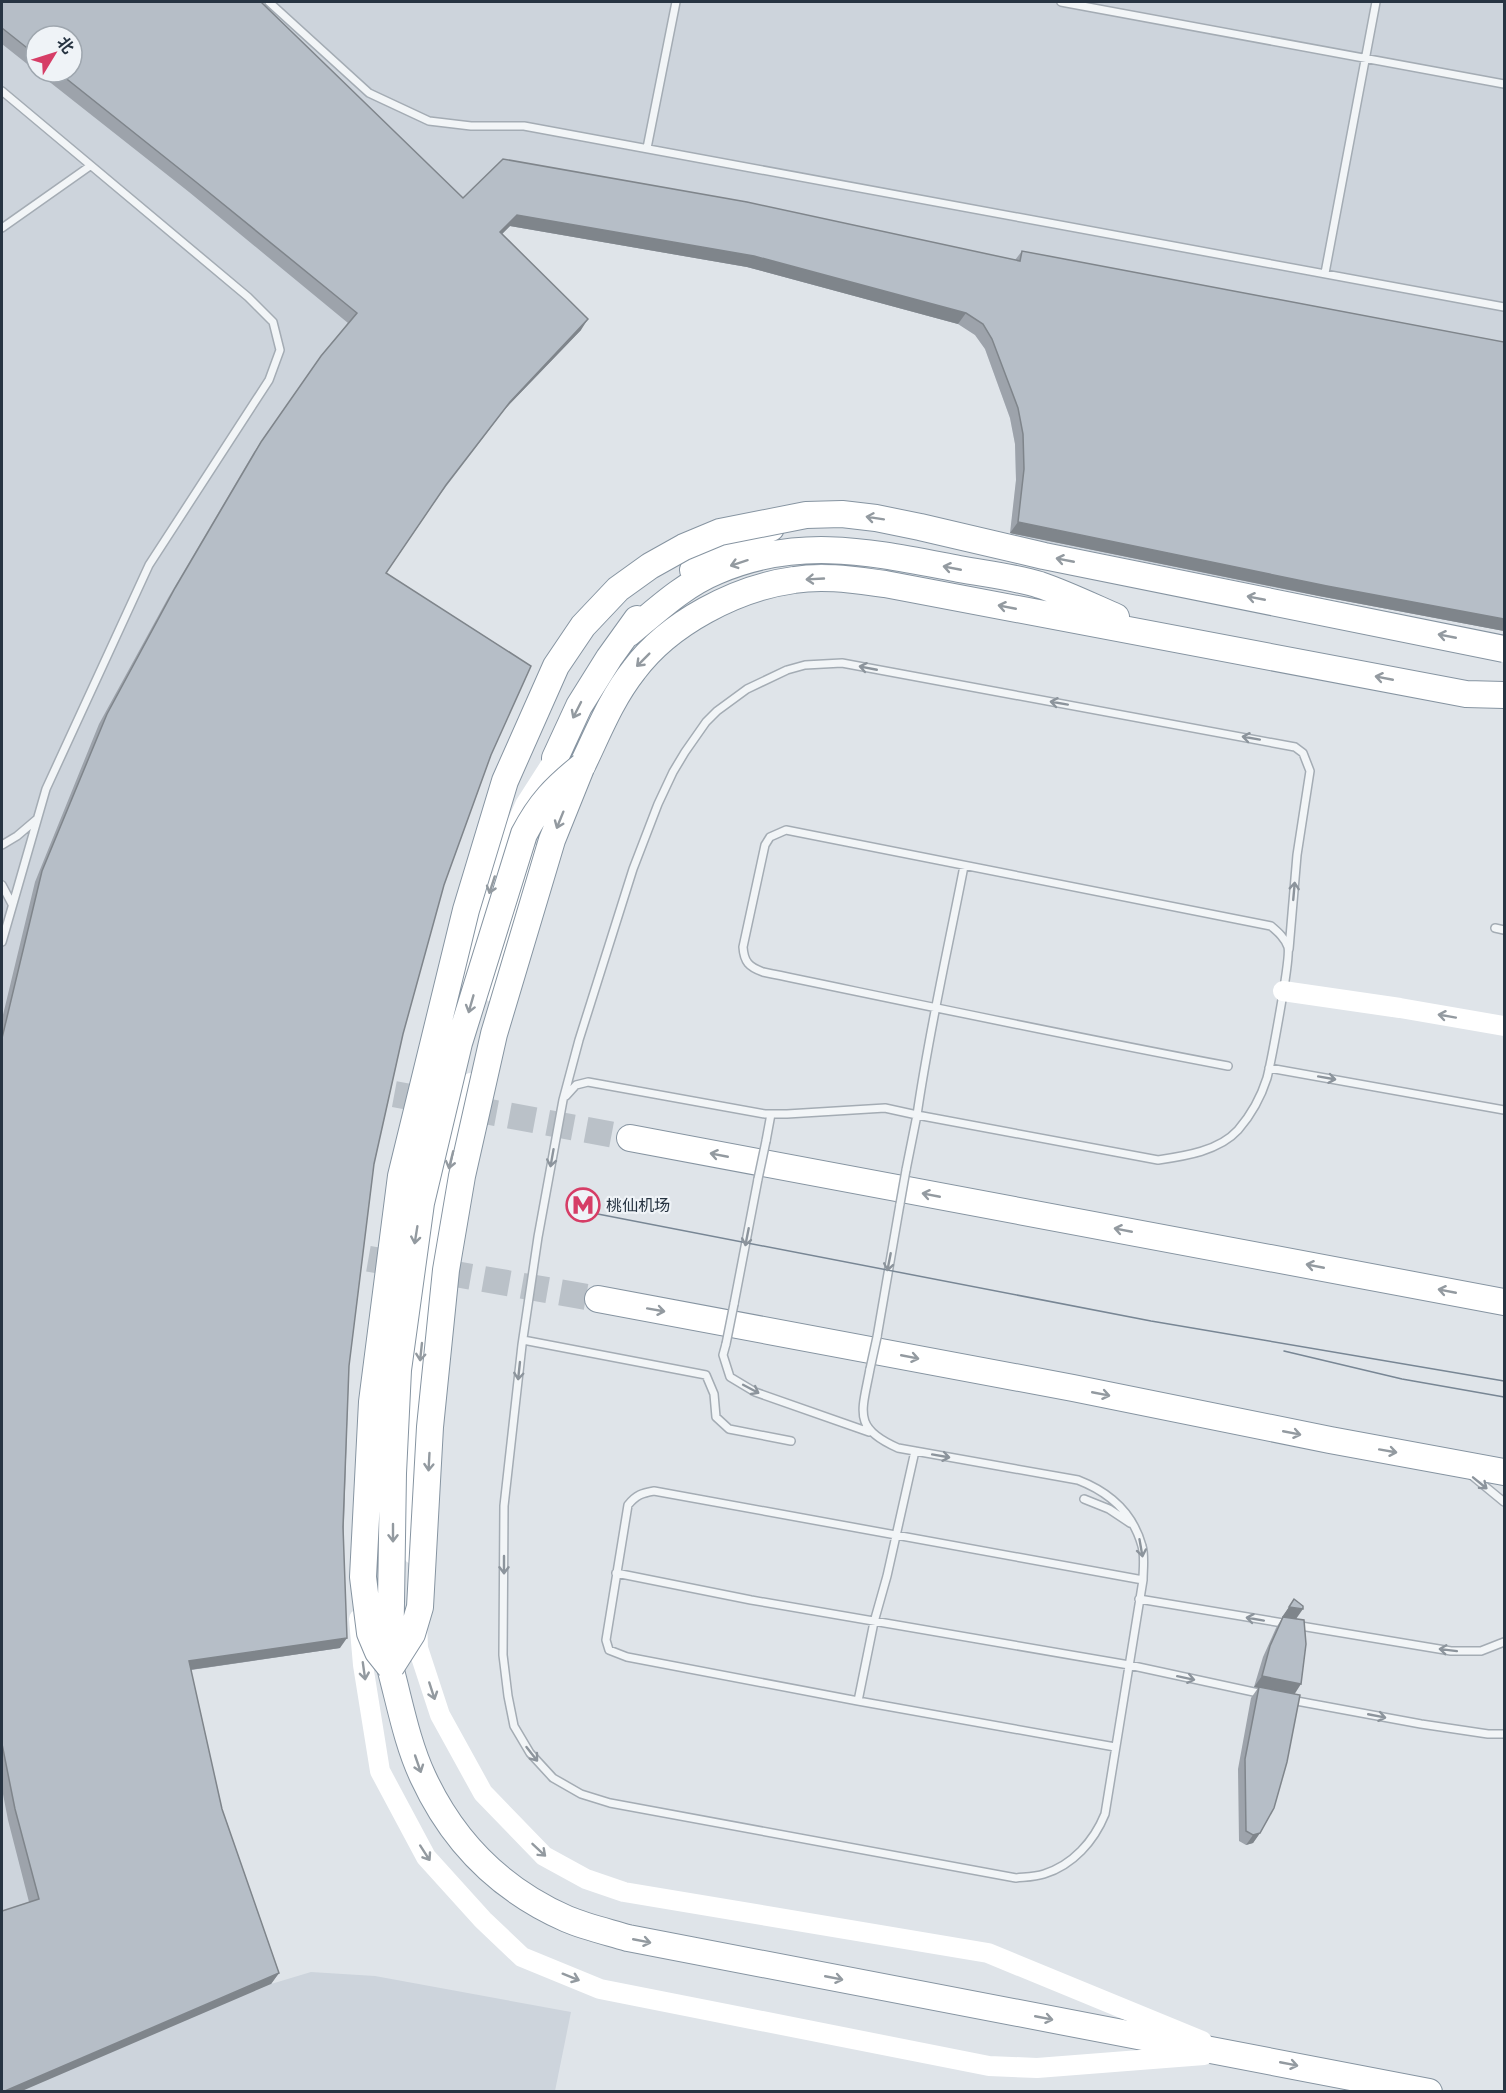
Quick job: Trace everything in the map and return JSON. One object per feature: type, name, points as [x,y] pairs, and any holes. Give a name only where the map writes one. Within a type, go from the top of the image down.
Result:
[{"type":"highway","points":[[390,1667],[378,1652],[370,1633],[363,1577],[372,1402],[401,1176],[466,910],[505,781],[556,666],[583,626],[618,589],[650,566],[684,547],[720,532],[806,515],[843,514],[876,518],[1044,556],[1504,649]]},
{"type":"highway","points":[[555,758],[579,706],[642,610],[727,546],[806,515]]},
{"type":"highway","points":[[628,634],[672,597],[694,582],[717,571],[770,555],[800,550],[838,550],[878,554],[1039,585],[1166,637]]},
{"type":"highway","points":[[390,1667],[412,1634],[420,1607],[430,1427],[446,1270],[462,1176],[498,1023],[552,840],[582,766],[616,694],[635,668],[657,646],[685,624],[732,597],[761,587],[794,580],[838,578],[885,584],[1466,694],[1504,695]]},
{"type":"highway","points":[[582,766],[554,789],[534,815],[524,834],[459,1043],[421,1203],[398,1370],[393,1473],[390,1667],[422,1776],[439,1808],[459,1839],[509,1886],[568,1920],[628,1938],[1429,2091]]},
{"type":"highway","points":[[630,1138],[1504,1302]]},
{"type":"highway","points":[[598,1299],[1504,1472]]},
{"type":"street","points":[[555,758],[525,805],[499,863],[446,1023],[390,1222],[363,1430],[357,1597],[363,1665],[380,1771],[426,1857],[483,1920],[522,1957],[600,1989],[989,2066],[1037,2068],[1231,2053]]},
{"type":"street","points":[[555,758],[436,1217],[409,1470],[418,1648],[440,1715],[483,1793],[544,1856],[586,1878],[624,1892],[988,1953],[1231,2053]]},
{"type":"street","points":[[1283,991],[1504,1026]]},
{"type":"lane","points":[[269,2],[369,93],[429,121],[471,126],[524,126],[1504,307]]},
{"type":"lane","points":[[647,148],[676,2]]},
{"type":"lane","points":[[1061,2],[1504,84]]},
{"type":"lane","points":[[1324,273],[1376,2]]},
{"type":"lane","points":[[2,92],[248,297],[273,322],[280,350],[269,380],[149,565],[46,789],[2,942]]},
{"type":"lane","points":[[2,228],[90,166]]},
{"type":"lane","points":[[563,1100],[576,1085],[588,1082],[771,1114],[885,1108],[1158,1160],[1186,1156],[1219,1144],[1237,1132],[1254,1108],[1267,1079],[1289,949],[1297,855],[1310,771],[1303,753],[1295,747],[842,663],[805,665],[767,679],[732,699],[706,722],[673,772],[645,836],[630,879],[579,1040],[563,1100],[538,1237],[523,1340],[504,1506],[503,1655],[507,1696],[514,1726],[530,1753],[554,1778],[580,1794],[610,1803],[1016,1878],[1043,1875],[1063,1865],[1083,1850],[1098,1833],[1105,1814],[1143,1580],[1143,1548],[1134,1526],[1121,1505],[1098,1488],[1078,1480],[890,1445],[869,1432],[755,1392],[730,1377],[723,1355],[771,1114]]},
{"type":"lane","points":[[2,845],[37,819]]},
{"type":"lane","points":[[1228,1066],[763,972],[751,967],[744,959],[743,947],[765,845],[777,832],[786,830],[1271,926],[1280,933],[1289,949]]},
{"type":"lane","points":[[869,1432],[863,1416],[870,1369],[964,866]]},
{"type":"lane","points":[[2,885],[12,904]]},
{"type":"lane","points":[[1495,928],[1504,930]]},
{"type":"lane","points":[[1269,1068],[1504,1110]]},
{"type":"lane","points":[[523,1340],[706,1375],[714,1394],[716,1417],[729,1429],[791,1441]]},
{"type":"lane","points":[[858,1701],[874,1622],[887,1576],[894,1536],[915,1451]]},
{"type":"lane","points":[[1456,1463],[1504,1502]]},
{"type":"lane","points":[[1115,1747],[618,1655],[609,1650],[606,1640],[616,1573],[628,1505],[634,1497],[654,1491],[1143,1580]]},
{"type":"lane","points":[[1084,1499],[1109,1509],[1134,1526]]},
{"type":"lane","points":[[616,1573],[751,1600],[1129,1665],[1266,1695]]},
{"type":"lane","points":[[1139,1599],[1451,1652],[1481,1651],[1504,1642]]},
{"type":"lane","points":[[1288,1699],[1432,1726],[1504,1734]]},
{"type":"shaded area","points":[[2,2],[1504,2],[1504,631],[1010,538],[1016,480],[1015,444],[1010,418],[985,349],[975,335],[958,324],[747,267],[510,226],[493,242],[581,330],[502,412],[378,583],[484,766],[436,896],[367,1174],[342,1377],[340,1648],[183,1671],[271,1984],[311,1972],[375,1976],[571,2012],[555,2091],[2,2092]]},
{"type":"building","points":[[2,2],[261,2],[463,198],[503,159],[747,202],[1020,261],[1022,251],[1504,342],[1504,619],[1327,586],[1018,522],[1024,469],[1023,434],[1018,408],[992,339],[983,324],[966,313],[754,256],[517,215],[500,232],[588,319],[510,402],[446,485],[386,573],[531,666],[491,755],[444,885],[403,1034],[374,1164],[349,1366],[343,1527],[347,1638],[189,1661],[222,1809],[279,1973],[5,2091],[2,2091],[2,1911],[39,1899],[15,1809],[2,1744],[2,1038],[42,871],[107,714],[175,588],[261,442],[321,356],[357,313],[73,84],[84,84],[84,24],[24,24],[24,45],[2,28]]},
{"type":"building","points":[[1294,1599],[1303,1606],[1303,1609],[1289,1607]]},
{"type":"building","points":[[1283,1617],[1304,1620],[1306,1644],[1301,1684],[1262,1676],[1270,1646]]},
{"type":"building","points":[[1259,1687],[1300,1695],[1287,1762],[1274,1808],[1260,1833],[1253,1835],[1246,1831],[1245,1759]]},
{"type":"tunnel","points":[[356,1087],[630,1138]]},
{"type":"tunnel","points":[[330,1252],[598,1299]]},
{"type":"tram line","points":[[572,1209],[1151,1321],[1504,1381]]},
{"type":"tram line","points":[[1284,1351],[1402,1379],[1504,1397]]},
{"type":"place","name":"桃仙机场","points":[[583,1205]]}]
